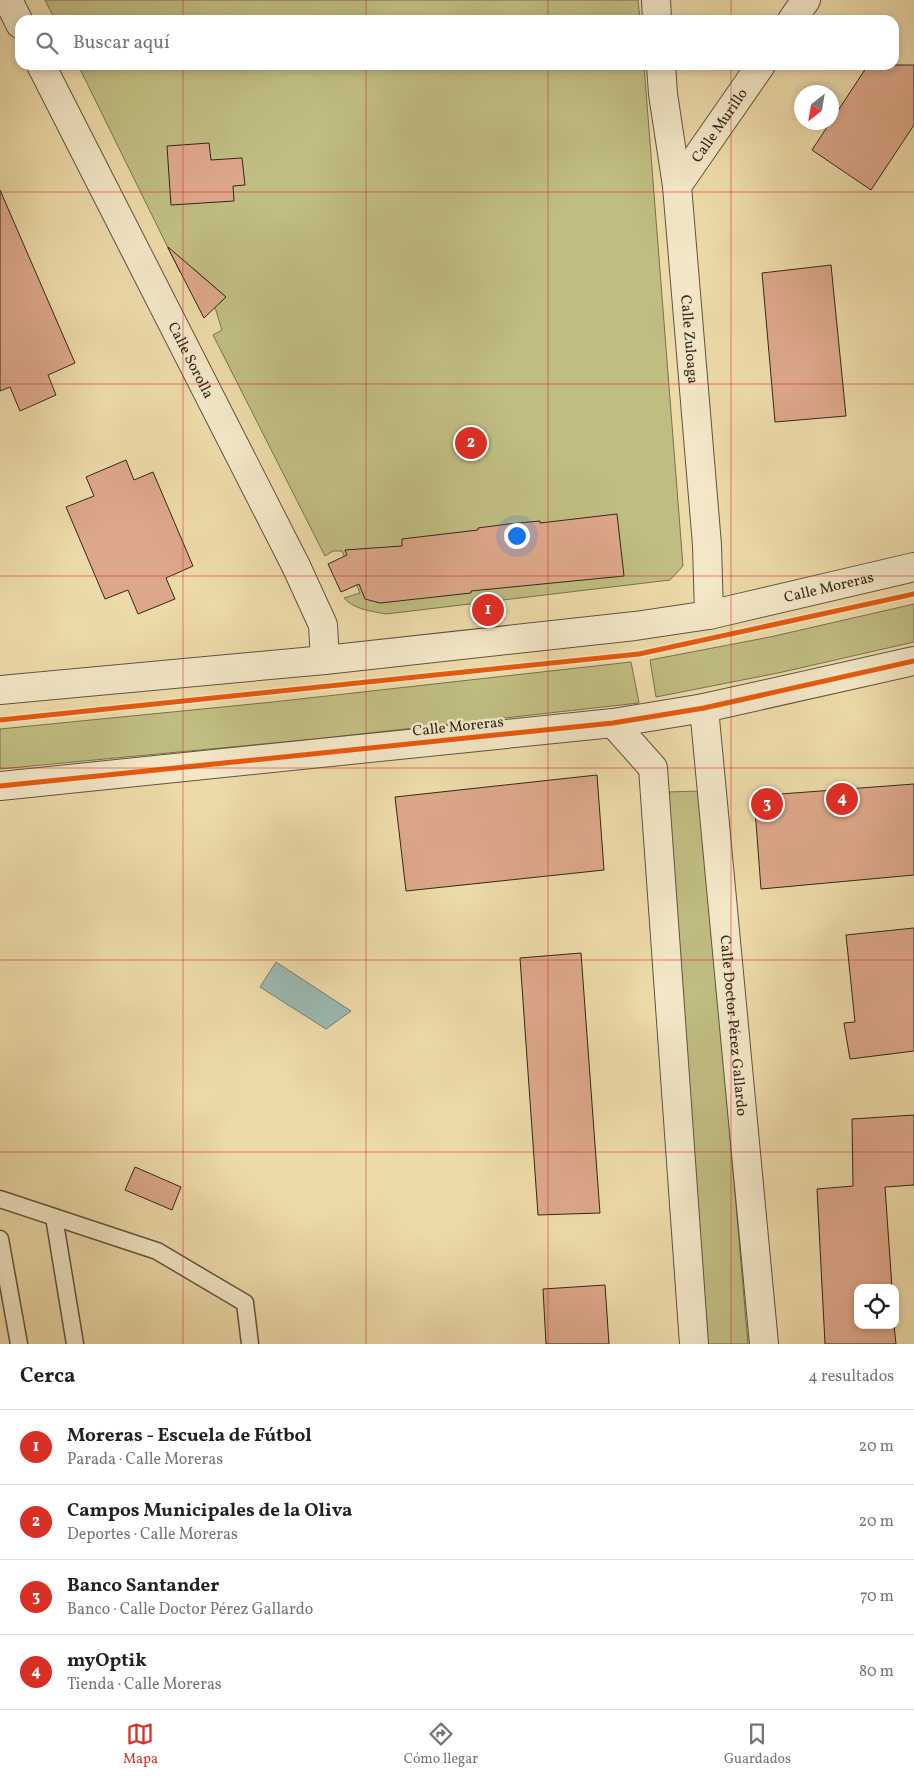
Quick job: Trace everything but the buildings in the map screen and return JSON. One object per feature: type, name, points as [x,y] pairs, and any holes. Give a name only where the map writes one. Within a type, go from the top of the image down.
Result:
[{"type":"street","points":[[8,0],[16,15]]},
{"type":"street","points":[[656,0],[657,15]]},
{"type":"street","points":[[796,15],[806,0]]},
{"type":"street","name":"Calle Sorolla","points":[[44,70],[296,566],[323,625],[325,660]]},
{"type":"street","name":"Calle Zuloaga","points":[[661,70],[663,94],[677,186],[707,545],[710,615]]},
{"type":"street","name":"Calle Murillo","points":[[677,186],[758,70]]},
{"type":"street","name":"Calle Moreras","points":[[0,690],[325,660],[636,626],[710,615],[914,567]]},
{"type":"street","name":"Calle Moreras","points":[[0,786],[613,723],[704,708],[914,661]]},
{"type":"street","name":"Calle Doctor Pérez Gallardo","points":[[704,708],[764,1344]]},
{"type":"street","points":[[613,723],[653,768],[694,1344]]},
{"type":"lane","points":[[0,1199],[157,1251],[246,1303],[250,1344]]},
{"type":"lane","points":[[54,1217],[75,1344]]},
{"type":"lane","points":[[0,1239],[18,1344]]},
{"type":"shaded area","points":[[45,0],[638,0],[640,15],[52,15]]},
{"type":"shaded area","points":[[80,70],[644,70],[683,566],[670,580],[386,614],[353,605],[344,598],[360,593],[342,551],[333,551],[325,556],[213,335],[222,330],[213,301],[220,303],[226,297],[194,269],[180,272]]},
{"type":"shaded area","points":[[914,604],[914,642],[778,673],[656,697],[650,660],[770,637]]},
{"type":"shaded area","points":[[631,662],[639,703],[315,739],[0,769],[0,729],[273,702]]},
{"type":"shaded area","points":[[700,791],[748,1344],[706,1344],[667,792]]},
{"type":"water","points":[[276,962],[351,1011],[326,1029],[260,987]]},
{"type":"cycle path","points":[[0,720],[639,654],[914,594]]},
{"type":"cycle path","points":[[0,786],[613,723],[704,708],[914,661]]},
{"type":"place","name":"Campos Municipales de la Oliva","points":[[471,443]]},
{"type":"place","name":"Moreras - Escuela de Fútbol","points":[[488,610]]},
{"type":"place","name":"myOptik","points":[[842,799]]},
{"type":"place","name":"Banco Santander","points":[[767,804]]}]
